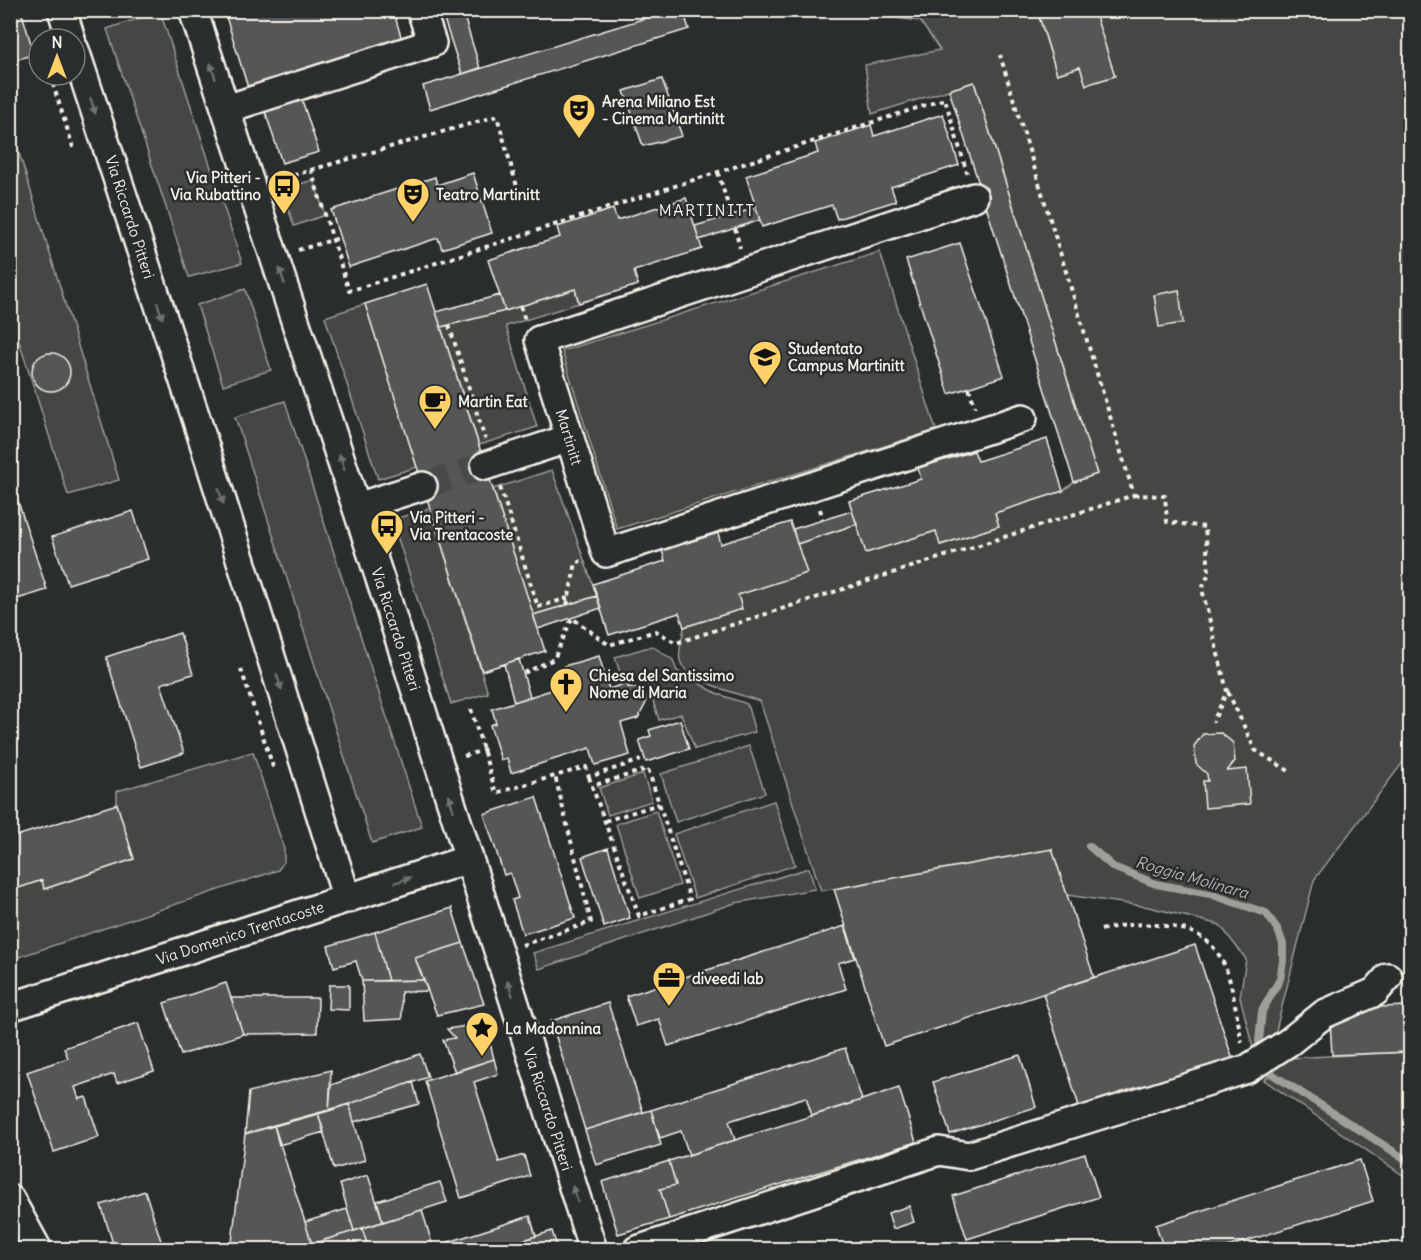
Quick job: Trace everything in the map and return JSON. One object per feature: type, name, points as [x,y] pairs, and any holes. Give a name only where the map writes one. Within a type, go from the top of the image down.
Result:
[{"type":"street","points":[[62,10],[67,27]]},
{"type":"street","name":"Via Riccardo Pitteri","points":[[193,10],[357,507],[593,1250]]},
{"type":"street","points":[[226,109],[432,43],[422,10]]},
{"type":"street","name":"Via Riccardo Pitteri","points":[[87,86],[197,421],[347,898]]},
{"type":"street","name":"Martinitt","points":[[606,553],[539,340],[974,197]]},
{"type":"street","points":[[606,553],[1023,418]]},
{"type":"street","points":[[485,466],[570,438]]},
{"type":"street","points":[[357,507],[423,486]]},
{"type":"street","name":"Via Domenico Trentacoste","points":[[10,1007],[469,859]]},
{"type":"street","points":[[637,1250],[939,1151],[969,1156],[1247,1069],[1289,1042],[1324,1014],[1344,1003],[1375,992],[1388,977]]},
{"type":"street","points":[[10,1199],[38,1250]]},
{"type":"path","points":[[54,87],[74,150]]},
{"type":"path","points":[[311,170],[349,291],[945,99],[974,197]]},
{"type":"path","points":[[269,183],[497,116],[518,190]]},
{"type":"path","points":[[718,172],[731,215]]},
{"type":"path","points":[[735,228],[743,258]]},
{"type":"path","points":[[291,252],[339,238]]},
{"type":"path","points":[[1134,495],[1165,496],[1167,522],[1205,527],[1209,573],[1202,589],[1227,691],[1255,750],[1289,771]]},
{"type":"path","points":[[567,605],[576,563],[606,553]]},
{"type":"path","points":[[524,673],[554,659],[572,618]]},
{"type":"path","points":[[242,669],[274,770]]},
{"type":"path","points":[[1213,722],[1227,691]]},
{"type":"path","points":[[471,710],[485,750],[496,794],[586,767],[592,786],[639,916],[690,899],[648,769],[592,786]]},
{"type":"path","points":[[455,759],[485,750]]},
{"type":"path","points":[[589,777],[641,760]]},
{"type":"path","points":[[516,947],[591,922],[555,776]]},
{"type":"path","points":[[605,821],[659,804]]},
{"type":"path","points":[[1101,930],[1138,924],[1177,927],[1191,930],[1212,943],[1220,954],[1226,974],[1247,1069]]},
{"type":"shaded area","points":[[160,11],[242,263],[189,277],[107,29]]},
{"type":"shaded area","points":[[886,11],[1037,11],[1057,74],[1080,67],[1094,11],[1410,11],[1410,753],[1314,880],[1273,1042],[1259,1041],[1253,1048],[1240,997],[1246,959],[1220,925],[1149,907],[1067,895],[1051,849],[821,891],[760,701],[707,683],[688,671],[680,661],[684,627],[742,609],[738,595],[806,573],[797,544],[857,524],[936,531],[941,545],[998,526],[995,513],[1063,491],[1074,482],[1097,474],[974,82],[872,114],[865,65],[940,50],[920,21],[888,17]]},
{"type":"shaded area","points":[[10,123],[119,480],[68,495],[11,316]]},
{"type":"shaded area","points":[[314,180],[325,215],[294,226],[282,189]]},
{"type":"shaded area","points":[[880,252],[936,430],[617,529],[562,351]]},
{"type":"shaded area","points":[[245,289],[271,370],[223,385],[197,305]]},
{"type":"shaded area","points":[[575,289],[579,303],[506,326],[537,427],[479,445],[441,327],[505,311]]},
{"type":"shaded area","points":[[365,304],[417,467],[378,479],[325,317]]},
{"type":"shaded area","points":[[285,401],[422,827],[372,843],[235,417]]},
{"type":"shaded area","points":[[552,470],[597,596],[533,615],[493,489]]},
{"type":"shaded area","points":[[430,508],[488,693],[451,704],[392,520]]},
{"type":"shaded area","points":[[652,646],[673,660],[677,671],[718,694],[747,704],[755,732],[695,749],[681,714],[659,720],[644,672],[622,679],[615,657]]},
{"type":"shaded area","points":[[749,746],[765,793],[676,822],[661,774]]},
{"type":"shaded area","points":[[253,752],[284,849],[284,862],[278,870],[13,959],[10,891],[42,880],[45,889],[134,859],[117,804],[117,791]]},
{"type":"shaded area","points":[[643,774],[652,801],[608,815],[599,788]]},
{"type":"shaded area","points":[[774,801],[795,865],[695,898],[674,834]]},
{"type":"shaded area","points":[[656,811],[680,885],[640,898],[616,824]]},
{"type":"shaded area","points":[[809,868],[815,889],[735,903],[539,969],[533,953]]},
{"type":"shaded area","points":[[1410,1052],[1410,1180],[1264,1080],[1289,1058]]},
{"type":"building","points":[[10,10],[21,10],[27,30],[27,56],[10,62]]},
{"type":"building","points":[[224,10],[393,10],[403,43],[249,91]]},
{"type":"building","points":[[441,10],[462,10],[480,68],[462,74]]},
{"type":"building","points":[[655,10],[683,10],[689,29],[430,109],[423,86],[656,15]]},
{"type":"building","points":[[1037,10],[1094,10],[1115,76],[1086,85],[1080,67],[1057,74]]},
{"type":"building","points":[[662,79],[682,136],[643,146],[624,91]]},
{"type":"building","points":[[974,82],[1097,474],[1074,482],[949,90]]},
{"type":"building","points":[[300,94],[319,152],[282,163],[263,105]]},
{"type":"building","points":[[943,114],[959,165],[891,187],[896,201],[837,219],[832,205],[762,227],[746,176],[818,153],[815,143],[871,125],[874,136]]},
{"type":"building","points":[[473,173],[492,233],[442,249],[438,238],[349,267],[331,210],[435,177],[437,185]]},
{"type":"building","points":[[686,198],[702,249],[634,271],[638,285],[579,303],[575,289],[505,311],[488,260],[560,237],[557,227],[613,209],[617,220]]},
{"type":"building","points":[[756,208],[760,220],[699,240],[695,226]]},
{"type":"building","points":[[960,243],[1004,376],[949,394],[906,260]]},
{"type":"building","points":[[427,284],[545,651],[482,671],[365,304]]},
{"type":"building","points":[[1179,290],[1183,323],[1159,327],[1154,295]]},
{"type":"building","points":[[500,295],[505,311],[441,327],[436,312]]},
{"type":"building","points":[[51,353],[64,359],[70,372],[64,385],[51,391],[38,385],[32,372],[38,359]]},
{"type":"building","points":[[1047,439],[1063,491],[995,513],[999,526],[940,545],[936,531],[866,553],[849,501],[921,479],[918,468],[974,451],[978,461]]},
{"type":"building","points":[[10,477],[47,590],[17,599],[10,579]]},
{"type":"building","points":[[133,511],[148,559],[68,584],[52,537]]},
{"type":"building","points":[[852,511],[857,524],[797,544],[793,529]]},
{"type":"building","points":[[790,522],[807,573],[738,595],[742,609],[684,627],[679,613],[609,635],[593,584],[665,561],[662,550],[718,533],[721,544]]},
{"type":"building","points":[[597,596],[601,608],[538,629],[533,615]]},
{"type":"building","points":[[180,633],[193,674],[161,684],[184,753],[141,767],[106,657]]},
{"type":"building","name":"Chiesa del Santissimo Nome di Maria","points":[[599,656],[609,689],[627,683],[628,687],[641,689],[645,695],[646,703],[638,718],[621,723],[630,755],[595,765],[590,748],[511,773],[507,758],[501,760],[490,725],[496,723],[492,709],[570,684],[564,666]]},
{"type":"building","points":[[519,659],[530,697],[514,702],[504,664]]},
{"type":"building","points":[[680,720],[689,749],[646,762],[639,740],[651,736],[649,730]]},
{"type":"building","points":[[1221,733],[1233,743],[1235,761],[1227,771],[1247,769],[1250,804],[1205,808],[1203,781],[1208,781],[1207,774],[1196,764],[1194,746],[1203,734]]},
{"type":"building","points":[[536,797],[575,918],[523,934],[512,900],[518,898],[510,873],[504,875],[484,814]]},
{"type":"building","points":[[117,804],[134,859],[44,889],[42,880],[10,891],[10,838]]},
{"type":"building","points":[[608,848],[630,918],[604,927],[582,857]]},
{"type":"building","points":[[1052,849],[1094,977],[884,1046],[834,889]]},
{"type":"building","points":[[452,908],[463,943],[415,958],[424,980],[388,981],[375,932]]},
{"type":"building","points":[[845,926],[855,958],[838,963],[846,989],[668,1046],[659,1019],[636,1026],[626,996]]},
{"type":"building","points":[[375,932],[388,981],[362,981],[356,961],[334,967],[328,946]]},
{"type":"building","points":[[463,943],[484,1004],[437,1015],[415,958]]},
{"type":"building","points":[[1195,945],[1233,1060],[1080,1109],[1043,994]]},
{"type":"building","points":[[424,980],[428,991],[401,992],[402,1019],[364,1021],[362,981]]},
{"type":"building","points":[[226,983],[243,1034],[181,1055],[164,1003]]},
{"type":"building","points":[[329,985],[349,985],[349,1010],[328,1009]]},
{"type":"building","points":[[231,998],[318,998],[317,1033],[243,1034]]},
{"type":"building","points":[[608,1003],[643,1112],[585,1130],[551,1021]]},
{"type":"building","points":[[1410,1006],[1410,1052],[1332,1055],[1330,1020],[1379,1007]]},
{"type":"building","points":[[138,1023],[154,1071],[117,1083],[114,1074],[75,1087],[79,1099],[86,1097],[99,1137],[54,1152],[27,1072],[68,1058],[64,1048]]},
{"type":"building","points":[[485,1023],[494,1059],[455,1072],[443,1040],[455,1038],[447,1029]]},
{"type":"building","points":[[845,1048],[862,1100],[812,1116],[806,1097],[729,1121],[735,1140],[689,1155],[681,1131],[660,1138],[651,1110]]},
{"type":"building","points":[[420,1054],[428,1077],[329,1111],[331,1085]]},
{"type":"building","points":[[1020,1055],[1036,1107],[950,1134],[933,1082]]},
{"type":"building","points":[[494,1059],[498,1074],[474,1082],[499,1162],[524,1155],[530,1176],[461,1198],[425,1081]]},
{"type":"building","points":[[331,1070],[329,1111],[245,1134],[249,1092]]},
{"type":"building","points":[[413,1082],[419,1104],[354,1122],[349,1104]]},
{"type":"building","points":[[899,1088],[916,1142],[669,1219],[660,1189],[676,1185],[669,1161]]},
{"type":"building","points":[[349,1104],[365,1160],[334,1169],[318,1113]]},
{"type":"building","points":[[651,1110],[661,1145],[596,1165],[585,1130]]},
{"type":"building","points":[[318,1113],[324,1132],[279,1145],[274,1125]]},
{"type":"building","points":[[274,1125],[312,1244],[294,1250],[231,1250],[245,1134]]},
{"type":"building","points":[[1085,1154],[1099,1197],[967,1239],[953,1196]]},
{"type":"building","points":[[1360,1160],[1373,1201],[1218,1250],[1164,1250],[1156,1225]]},
{"type":"building","points":[[669,1161],[676,1185],[660,1189],[669,1219],[618,1234],[602,1182]]},
{"type":"building","points":[[368,1175],[383,1222],[354,1231],[340,1184]]},
{"type":"building","points":[[440,1182],[447,1202],[383,1222],[377,1201]]},
{"type":"building","points":[[145,1191],[164,1250],[115,1250],[101,1205]]},
{"type":"building","points":[[909,1206],[914,1222],[893,1229],[888,1213]]},
{"type":"building","points":[[347,1209],[354,1231],[312,1244],[305,1222]]},
{"type":"building","points":[[422,1210],[434,1250],[369,1250],[362,1228]]},
{"type":"building","points":[[530,1216],[536,1236],[493,1250],[434,1250],[433,1247]]},
{"type":"building","points":[[362,1228],[369,1250],[295,1249],[354,1231]]},
{"type":"building","points":[[552,1231],[558,1250],[503,1250],[502,1247]]},
{"type":"waterway","name":"Roggia Molinara","points":[[1089,846],[1113,867],[1156,884],[1210,894],[1266,913],[1278,930],[1283,944],[1283,961],[1280,979],[1262,1011],[1259,1041]]},
{"type":"waterway","name":"Roggia Molinara","points":[[1272,1074],[1410,1162]]},
{"type":"tunnel","points":[[423,486],[485,466]]},
{"type":"place","name":"Arena Milano Est - Cinema Martinitt","points":[[579,139]]},
{"type":"place","name":"Via Pitteri - Via Rubattino","points":[[284,215]]},
{"type":"place","name":"Teatro Martinitt","points":[[413,223]]},
{"type":"place","name":"Studentato Campus Martinitt","points":[[765,386]]},
{"type":"place","name":"Martin Eat","points":[[435,430]]},
{"type":"place","name":"Via Pitteri - Via Trentacoste","points":[[387,555]]},
{"type":"place","name":"Chiesa del Santissimo Nome di Maria","points":[[566,713]]},
{"type":"place","name":"diveedi lab","points":[[669,1007]]},
{"type":"place","name":"La Madonnina","points":[[482,1057]]},
{"type":"district","name":"MARTINITT","points":[[707,210]]}]
